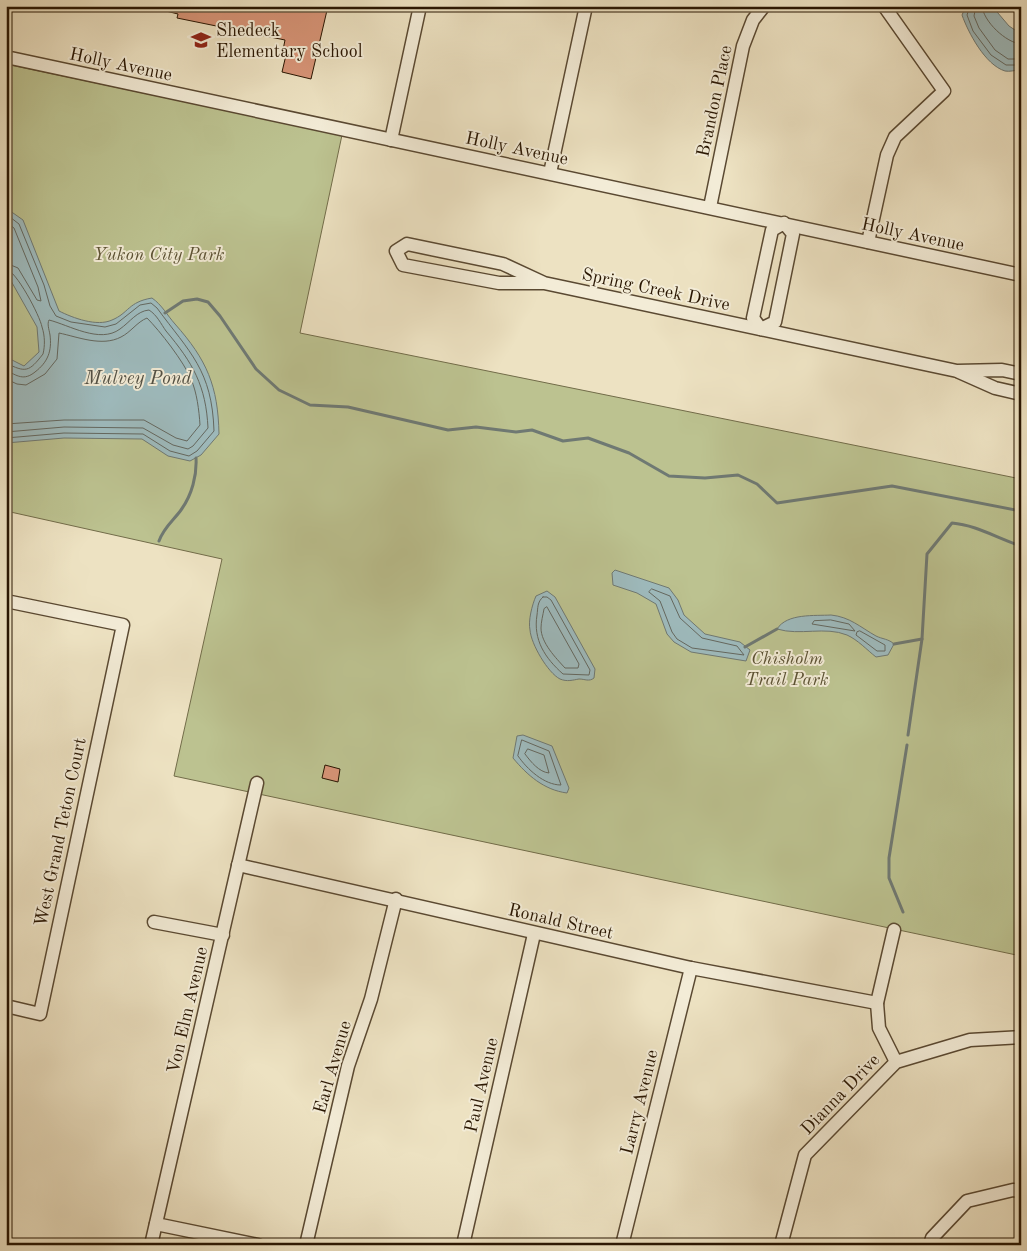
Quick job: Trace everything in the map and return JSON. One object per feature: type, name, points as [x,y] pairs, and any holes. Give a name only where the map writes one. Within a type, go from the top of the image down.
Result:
[{"type":"street","points":[[391,140],[420,6]]},
{"type":"street","points":[[550,173],[586,6]]},
{"type":"street","name":"Brandon Place","points":[[710,208],[743,46],[753,20],[764,6]]},
{"type":"street","points":[[868,242],[887,155],[895,137],[944,90],[884,6]]},
{"type":"street","name":"Holly Avenue","points":[[6,57],[1021,275]]},
{"type":"street","points":[[761,329],[775,322],[793,234],[784,223]]},
{"type":"street","name":"Spring Creek Drive","points":[[761,329],[753,318],[772,230],[784,223]]},
{"type":"street","name":"Spring Creek Drive","points":[[544,283],[503,264],[407,244],[396,251],[403,265],[499,283],[544,283],[957,371],[995,388],[1021,394]]},
{"type":"street","name":"Spring Creek Drive","points":[[957,371],[1002,370],[1021,374]]},
{"type":"street","name":"West Grand Teton Court","points":[[6,601],[123,625],[40,1014],[6,1006]]},
{"type":"street","name":"Von Elm Avenue","points":[[151,1245],[257,783]]},
{"type":"street","name":"Ronald Street","points":[[238,865],[396,899],[534,934],[691,968],[877,1002]]},
{"type":"street","name":"Earl Avenue","points":[[306,1245],[348,1066],[371,999],[396,899]]},
{"type":"street","points":[[154,922],[223,935]]},
{"type":"street","points":[[894,930],[877,1002],[879,1028],[896,1062]]},
{"type":"street","name":"Paul Avenue","points":[[463,1245],[534,934]]},
{"type":"street","name":"Larry Avenue","points":[[622,1245],[691,968]]},
{"type":"street","name":"Dianna Drive","points":[[781,1245],[805,1155],[896,1062],[970,1040],[1021,1037]]},
{"type":"street","points":[[930,1245],[932,1238],[967,1202],[1013,1190],[1021,1191]]},
{"type":"street","points":[[156,1224],[258,1245]]},
{"type":"green space","name":"Chisholm Trail Park","points":[[6,64],[342,135],[300,333],[1021,479],[1021,956],[174,776],[222,559],[6,511]]},
{"type":"water","points":[[966,6],[992,6],[1009,26],[1021,34],[1021,70],[1005,71],[998,68],[984,55],[968,30],[962,15]]},
{"type":"water","name":"Mulvey Pond","points":[[6,208],[23,220],[59,311],[85,321],[99,323],[112,320],[138,302],[152,298],[162,307],[186,337],[209,374],[218,417],[219,434],[201,455],[190,461],[168,456],[142,439],[64,438],[6,443],[6,357],[24,366],[39,352],[37,327],[6,272]]},
{"type":"water","points":[[615,570],[669,588],[678,600],[684,615],[705,634],[740,642],[750,650],[746,661],[691,652],[674,642],[667,634],[656,604],[637,593],[613,585],[612,573]]},
{"type":"water","points":[[547,591],[555,597],[595,669],[594,678],[568,681],[560,679],[545,665],[531,636],[530,622],[536,596]]},
{"type":"water","points":[[831,615],[849,620],[876,636],[892,642],[894,644],[888,655],[876,657],[855,640],[839,632],[795,632],[777,629],[787,620],[794,618]]},
{"type":"water","points":[[523,735],[552,746],[569,788],[567,793],[543,785],[524,770],[513,758],[517,736]]},
{"type":"building","points":[[163,6],[328,6],[311,79],[282,72],[286,55],[282,55],[285,40],[177,18],[178,14],[162,10]]},
{"type":"building","points":[[325,765],[340,769],[338,782],[322,778]]},
{"type":"waterway","points":[[165,313],[183,301],[197,299],[208,302],[220,316],[256,369],[279,390],[310,405],[348,407],[448,430],[476,427],[516,432],[532,430],[563,441],[588,438],[629,453],[669,476],[705,478],[738,475],[757,484],[777,503],[892,486],[1021,511]]},
{"type":"waterway","points":[[159,541],[163,532],[188,498],[195,478],[196,458]]},
{"type":"waterway","points":[[908,735],[922,639],[927,554],[952,523],[978,529],[1021,546]]},
{"type":"waterway","points":[[745,647],[777,629]]},
{"type":"waterway","points":[[894,644],[922,639]]},
{"type":"waterway","points":[[903,912],[889,878],[889,858],[907,745]]},
{"type":"place","name":"Shedeck Elementary School","points":[[201,40]]},
{"type":"park label","name":"Yukon City Park","points":[[159,254]]}]
